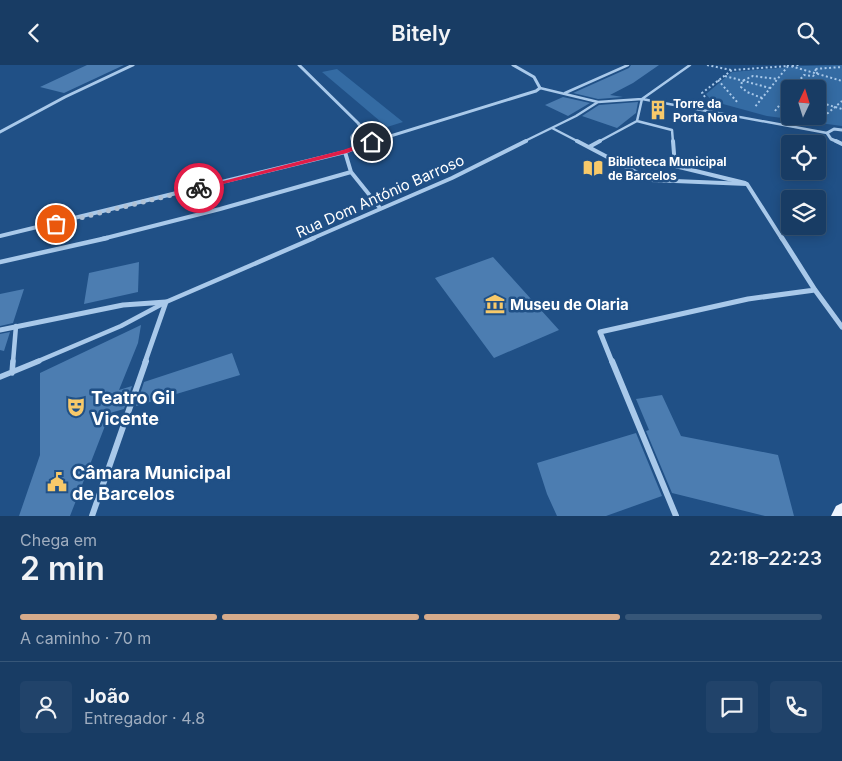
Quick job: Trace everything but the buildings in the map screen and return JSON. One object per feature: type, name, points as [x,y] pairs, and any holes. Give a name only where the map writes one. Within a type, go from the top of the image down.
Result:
[{"type":"main road","points":[[840,516],[842,512]]},
{"type":"street","points":[[0,132],[65,97],[133,65]]},
{"type":"street","points":[[300,65],[358,123],[372,142]]},
{"type":"street","points":[[513,65],[534,77],[540,88],[598,102],[642,99],[827,133],[834,129],[842,130]]},
{"type":"street","points":[[564,94],[628,65]]},
{"type":"street","points":[[637,121],[642,99],[690,65]]},
{"type":"street","points":[[0,236],[345,152],[396,133],[536,91],[540,88]]},
{"type":"street","name":"Rua Dom António Barroso","points":[[0,377],[121,326],[166,302],[452,178],[552,128],[598,102]]},
{"type":"street","points":[[589,147],[637,121],[672,130],[675,166],[746,183],[815,290],[842,327]]},
{"type":"street","points":[[552,128],[651,180],[746,183]]},
{"type":"street","points":[[827,133],[831,139],[842,144]]},
{"type":"street","points":[[345,152],[351,173],[380,208]]},
{"type":"street","points":[[0,262],[87,244],[222,211],[351,173]]},
{"type":"street","points":[[676,516],[600,332],[748,299],[815,290]]},
{"type":"street","points":[[0,330],[123,305],[166,302],[92,516]]},
{"type":"street","points":[[12,373],[16,327]]},
{"type":"path","points":[[707,65],[732,70],[799,65]]},
{"type":"path","points":[[787,65],[842,81]]},
{"type":"path","points":[[751,111],[778,79],[787,65]]},
{"type":"path","points":[[816,73],[818,72],[814,69],[842,67]]},
{"type":"path","points":[[707,100],[702,93],[732,70]]},
{"type":"path","points":[[800,80],[804,75],[813,76],[816,73]]},
{"type":"path","points":[[724,76],[770,88]]},
{"type":"path","points":[[742,81],[753,76],[778,79]]},
{"type":"path","points":[[718,80],[740,105]]},
{"type":"path","points":[[742,81],[741,87],[747,93],[762,98]]},
{"type":"path","points":[[826,113],[842,101]]},
{"type":"path","points":[[772,114],[781,103]]},
{"type":"path","points":[[826,104],[842,109]]},
{"type":"shaded area","points":[[842,65],[842,126],[826,124],[826,80],[781,80],[781,118],[767,116],[712,101],[706,94],[732,72],[802,66]]},
{"type":"shaded area","points":[[337,69],[403,122],[387,127],[322,72]]},
{"type":"way so far","points":[[56,224],[199,188]]},
{"type":"place","name":"Torre da Porta Nova","points":[[658,110]]},
{"type":"place","name":"Biblioteca Municipal de Barcelos","points":[[593,168]]},
{"type":"place","name":"Museu de Olaria","points":[[495,304]]},
{"type":"place","name":"Teatro Gil Vicente","points":[[76,407]]},
{"type":"place","name":"Câmara Municipal de Barcelos","points":[[57,482]]},
{"type":"route","points":[[199,188],[345,152],[372,142]]}]
